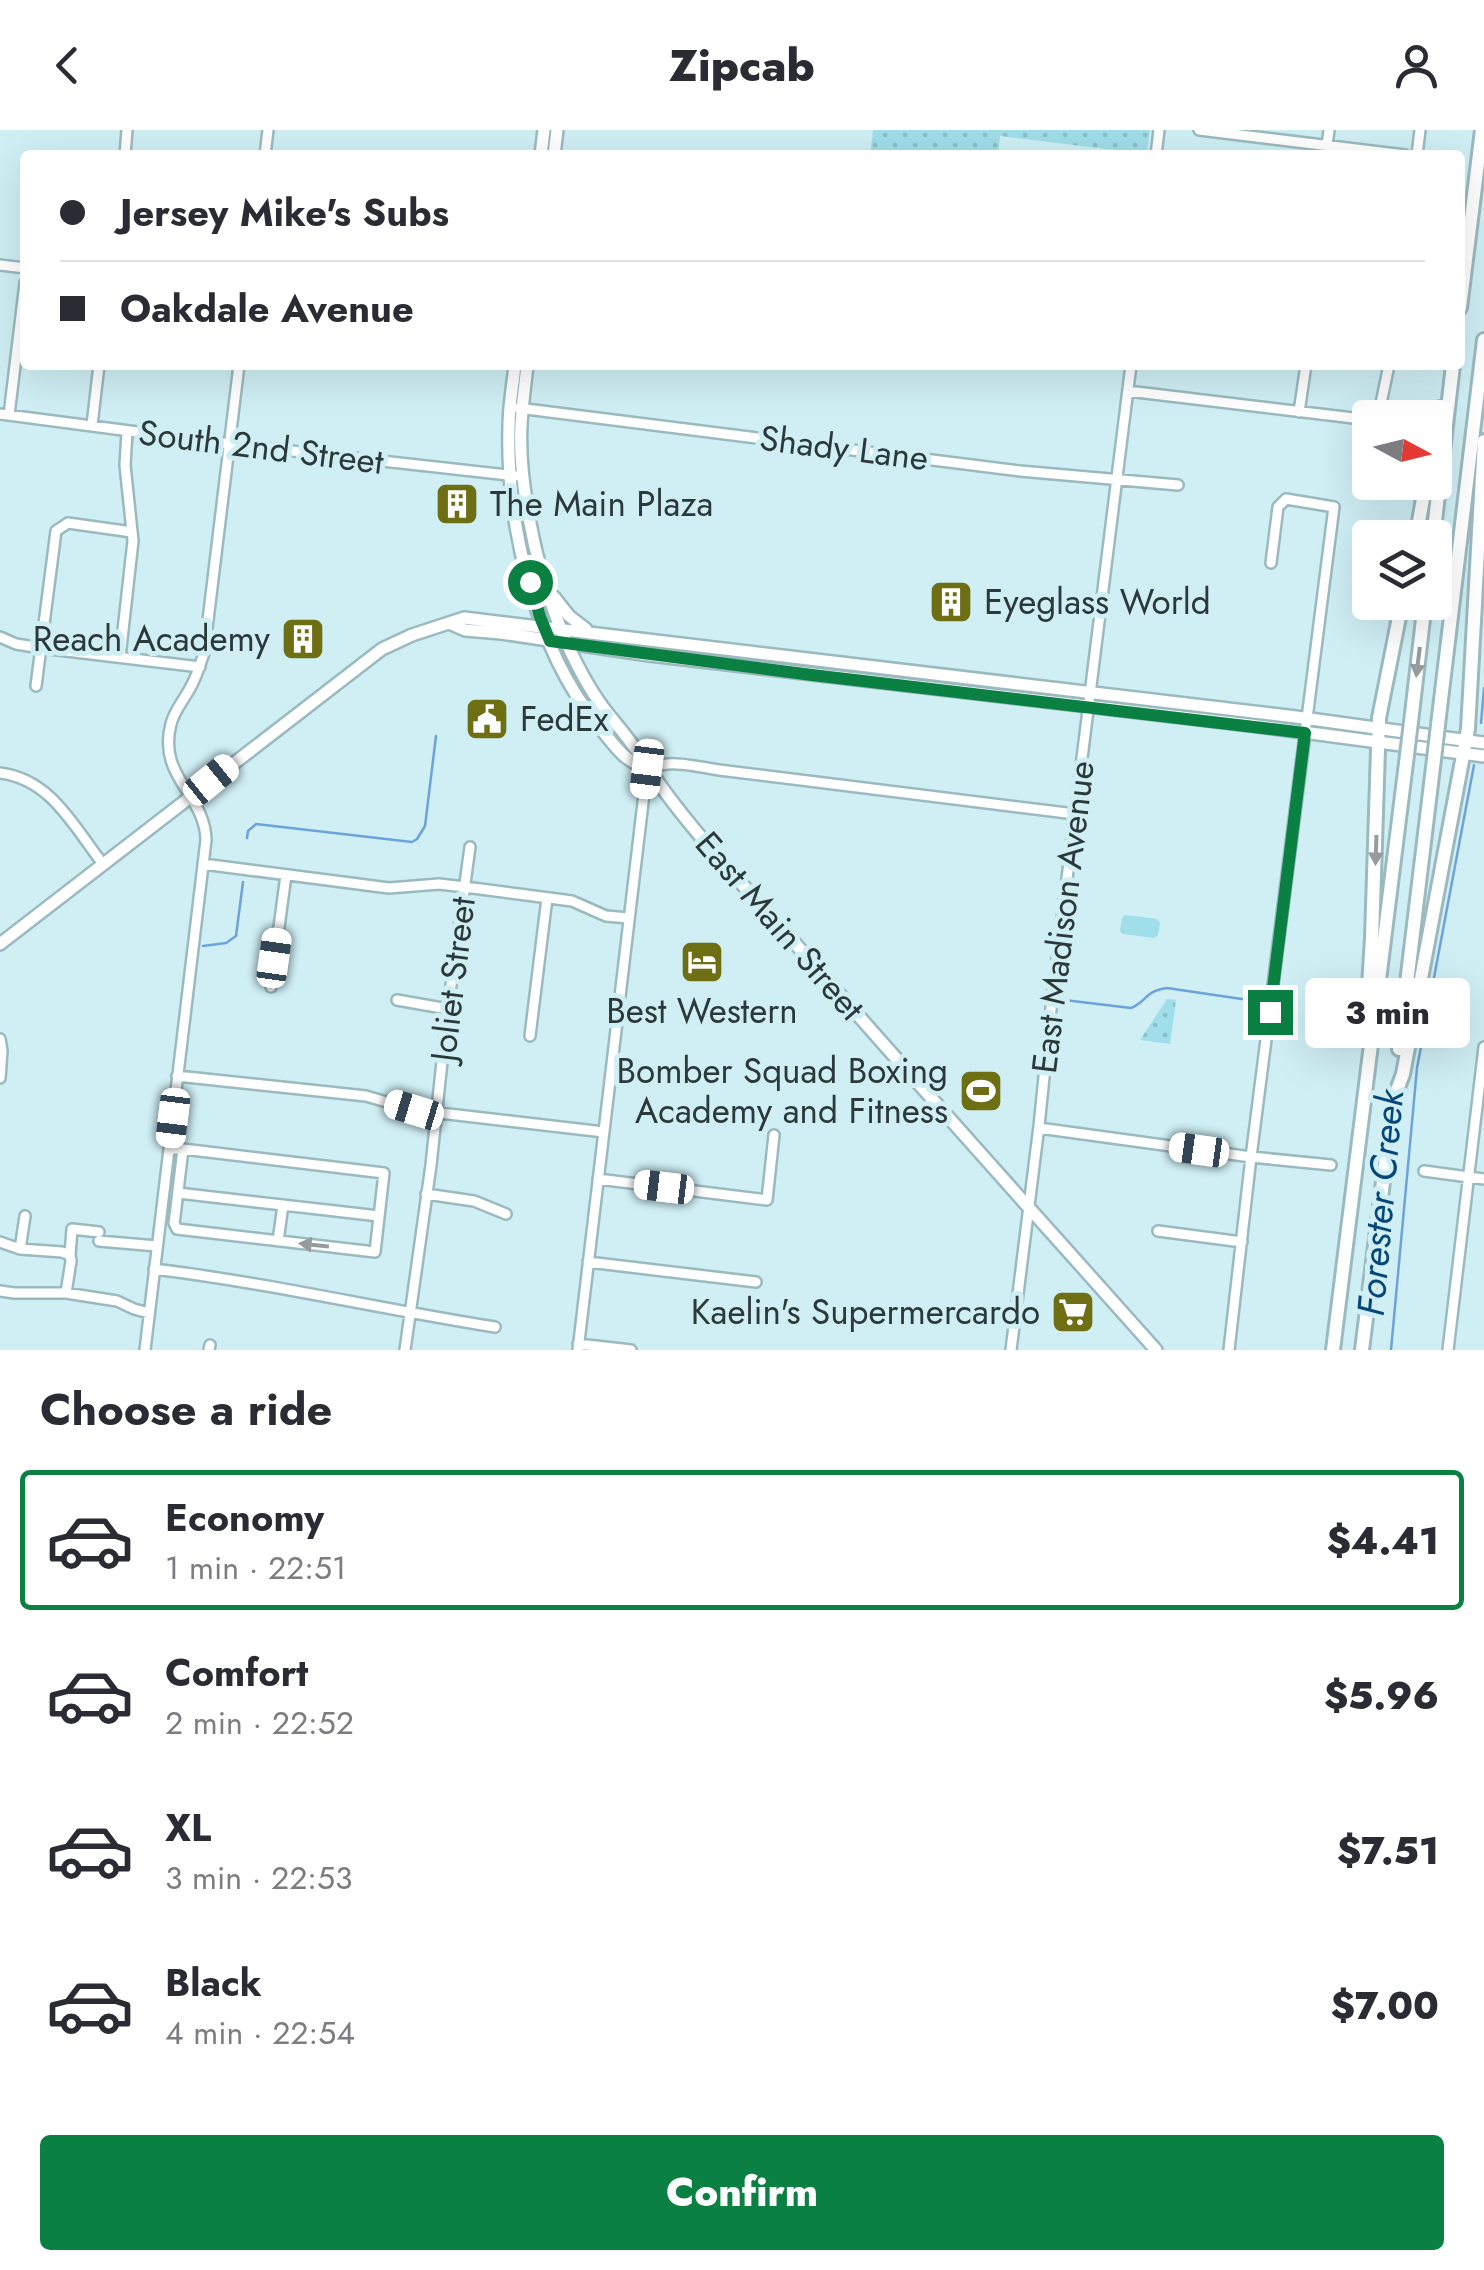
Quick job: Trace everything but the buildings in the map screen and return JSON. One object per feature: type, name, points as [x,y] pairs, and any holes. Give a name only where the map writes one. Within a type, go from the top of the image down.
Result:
[{"type":"highway","points":[[1465,268],[1482,130]]},
{"type":"highway","points":[[1362,1350],[1484,340]]},
{"type":"highway","points":[[1441,400],[1452,370]]},
{"type":"highway","points":[[1435,520],[1452,370]]},
{"type":"highway","points":[[1393,1101],[1403,1074],[1468,729],[1484,440]]},
{"type":"highway","points":[[1362,1113],[1380,728],[1399,620]]},
{"type":"highway","points":[[1333,1350],[1423,620]]},
{"type":"main road","name":"East Main Street","points":[[515,370],[518,535],[535,602],[564,672],[587,711],[628,762],[647,769]]},
{"type":"main road","name":"East Main Street","points":[[516,408],[527,370]]},
{"type":"main road","name":"East Main Street","points":[[517,476],[546,584],[568,643],[600,702],[647,769],[774,919],[1156,1350]]},
{"type":"main road","points":[[546,584],[569,616],[591,632]]},
{"type":"main road","points":[[517,624],[535,602]]},
{"type":"main road","points":[[0,944],[382,649],[412,634],[464,618],[970,679],[1089,700]]},
{"type":"main road","points":[[451,624],[464,630],[834,678],[1089,700],[1306,726],[1380,728],[1482,752]]},
{"type":"main road","points":[[582,671],[584,658],[598,646]]},
{"type":"main road","points":[[740,665],[768,654]]},
{"type":"main road","points":[[768,668],[794,658]]},
{"type":"main road","points":[[834,678],[838,670],[848,666]]},
{"type":"main road","points":[[944,690],[970,679]]},
{"type":"main road","points":[[1306,726],[1379,744],[1464,747]]},
{"type":"street","points":[[1200,130],[1362,150]]},
{"type":"street","points":[[1327,146],[1330,130]]},
{"type":"street","points":[[4,415],[20,314]]},
{"type":"street","points":[[92,424],[98,370]]},
{"type":"street","points":[[144,1350],[206,840],[200,812],[171,766],[170,724],[204,653],[238,370]]},
{"type":"street","name":"East Madison Avenue","points":[[1011,1350],[1130,370]]},
{"type":"street","points":[[1299,412],[1305,370]]},
{"type":"street","points":[[1381,400],[1389,370]]},
{"type":"street","points":[[1128,391],[1352,416]]},
{"type":"street","name":"Shady Lane","points":[[516,408],[1178,486]]},
{"type":"street","name":"South 2nd Street","points":[[4,415],[517,476]]},
{"type":"street","points":[[120,657],[132,558],[124,465],[127,432]]},
{"type":"street","points":[[1229,1350],[1334,507],[1286,500],[1278,507],[1271,563]]},
{"type":"street","points":[[36,686],[56,531],[68,523],[132,532]]},
{"type":"street","points":[[0,637],[41,648],[200,667]]},
{"type":"street","points":[[631,1350],[578,1347],[647,769],[661,763],[678,763],[1075,814]]},
{"type":"street","points":[[0,773],[27,778],[51,796],[103,864]]},
{"type":"street","name":"Joliet Street","points":[[405,1350],[470,846]]},
{"type":"street","points":[[203,864],[389,888],[439,884],[464,887],[572,901],[606,916],[629,918]]},
{"type":"street","points":[[272,987],[286,875]]},
{"type":"street","points":[[530,1036],[547,898]]},
{"type":"street","points":[[397,1000],[448,1009]]},
{"type":"street","points":[[0,1039],[0,1078]]},
{"type":"street","points":[[1448,1350],[1484,1047]]},
{"type":"street","points":[[177,1076],[366,1096],[414,1110],[604,1132]]},
{"type":"street","points":[[1038,1128],[1331,1166]]},
{"type":"street","points":[[598,1179],[767,1200],[774,1136]]},
{"type":"street","points":[[169,1149],[183,1149],[384,1173],[375,1252],[177,1229],[174,1224],[183,1149]]},
{"type":"street","points":[[1424,1171],[1484,1178]]},
{"type":"street","points":[[178,1193],[379,1216]]},
{"type":"street","points":[[426,1194],[474,1200],[506,1214]]},
{"type":"street","points":[[278,1240],[282,1205]]},
{"type":"street","points":[[20,1248],[26,1216]]},
{"type":"street","points":[[66,1292],[72,1230],[157,1246]]},
{"type":"street","points":[[1158,1232],[1242,1242]]},
{"type":"street","points":[[0,1242],[70,1255]]},
{"type":"street","points":[[588,1262],[756,1282]]},
{"type":"street","points":[[154,1269],[235,1279],[495,1326]]},
{"type":"street","points":[[0,1291],[66,1292],[117,1301],[148,1312]]},
{"type":"shaded area","points":[[873,130],[1150,130],[1148,150],[1114,150],[1000,136],[999,150],[871,150]]},
{"type":"shaded area","points":[[1125,915],[1157,919],[1158,935],[1154,938],[1123,934],[1120,931]]},
{"type":"shaded area","points":[[1167,999],[1176,1000],[1170,1044],[1140,1040]]},
{"type":"waterway","name":"Forester Creek","points":[[1481,723],[1484,688]]},
{"type":"waterway","points":[[247,838],[256,824],[412,842],[425,826],[436,736]]},
{"type":"waterway","name":"Forester Creek","points":[[1391,1350],[1417,1068],[1474,765]]},
{"type":"waterway","points":[[203,946],[226,943],[236,936],[243,882]]},
{"type":"waterway","points":[[1056,999],[1131,1008],[1167,988],[1269,1003]]},
{"type":"place","name":"The Main Plaza","points":[[457,504]]},
{"type":"place","name":"Eyeglass World","points":[[951,602]]},
{"type":"place","name":"Reach Academy","points":[[303,639]]},
{"type":"place","name":"FedEx","points":[[487,719]]},
{"type":"place","name":"Best Western","points":[[702,962]]},
{"type":"place","name":"Bomber Squad Boxing Academy and Fitness","points":[[981,1091]]},
{"type":"place","name":"Kaelin's Supermercardo","points":[[1073,1312]]},
{"type":"route","points":[[530,582],[550,641],[1305,733],[1270,1012]]}]
